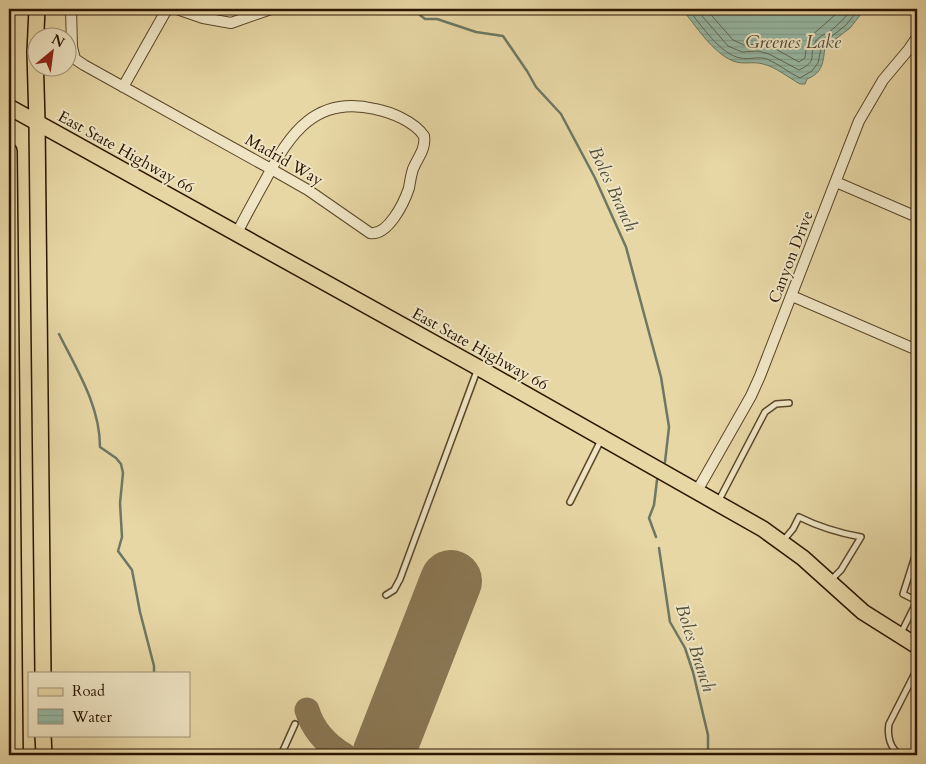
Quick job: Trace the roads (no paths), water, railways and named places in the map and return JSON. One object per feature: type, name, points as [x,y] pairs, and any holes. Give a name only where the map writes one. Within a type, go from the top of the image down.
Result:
[{"type":"main road","points":[[36,9],[43,672]]},
{"type":"main road","name":"East State Highway 66","points":[[9,107],[718,503],[782,542],[803,558],[863,612],[917,646]]},
{"type":"main road","points":[[9,151],[15,755]]},
{"type":"main road","points":[[44,736],[44,755]]},
{"type":"street","name":"Madrid Way","points":[[71,9],[72,47],[75,59],[84,66],[308,190],[367,232],[375,234],[387,228],[402,204],[413,170],[424,148],[424,136],[417,128],[382,110],[369,107],[343,107],[318,115],[300,126],[284,147],[271,169]]},
{"type":"street","points":[[123,87],[167,9]]},
{"type":"street","points":[[177,9],[204,18],[232,23],[271,9]]},
{"type":"street","name":"Canyon Drive","points":[[697,491],[751,396],[792,296],[859,121],[874,94],[917,37]]},
{"type":"street","points":[[236,233],[271,169]]},
{"type":"street","points":[[836,182],[917,217]]},
{"type":"street","points":[[792,296],[917,350]]},
{"type":"lane","points":[[386,595],[394,590],[400,579],[479,368]]},
{"type":"lane","points":[[718,503],[765,412],[776,404],[789,402]]},
{"type":"lane","points":[[570,502],[602,438]]},
{"type":"lane","points":[[782,542],[793,529],[799,516],[816,525],[839,533],[861,537],[841,570],[828,582]]},
{"type":"lane","points":[[900,636],[917,601],[903,594],[917,550]]},
{"type":"lane","points":[[901,755],[892,748],[888,732],[889,724],[917,669]]},
{"type":"lane","points":[[281,755],[295,724]]},
{"type":"water","name":"Greenes Lake","points":[[682,9],[865,9],[850,28],[825,47],[823,62],[816,74],[807,79],[805,84],[800,84],[768,65],[733,61],[718,52]]},
{"type":"waterway","name":"Boles Branch","points":[[421,9],[420,15],[425,19],[437,19],[476,32],[503,36],[536,87],[561,114],[595,178],[626,247],[661,377],[669,427],[665,462]]},
{"type":"waterway","points":[[59,334],[92,403],[99,432],[100,447],[116,458],[121,464],[123,473],[120,503],[122,537],[118,551],[132,570],[154,672]]},
{"type":"waterway","name":"Boles Branch","points":[[656,537],[649,518],[654,505],[657,480]]},
{"type":"waterway","name":"Boles Branch","points":[[659,548],[670,622],[685,648],[693,672],[708,735],[708,755]]}]
